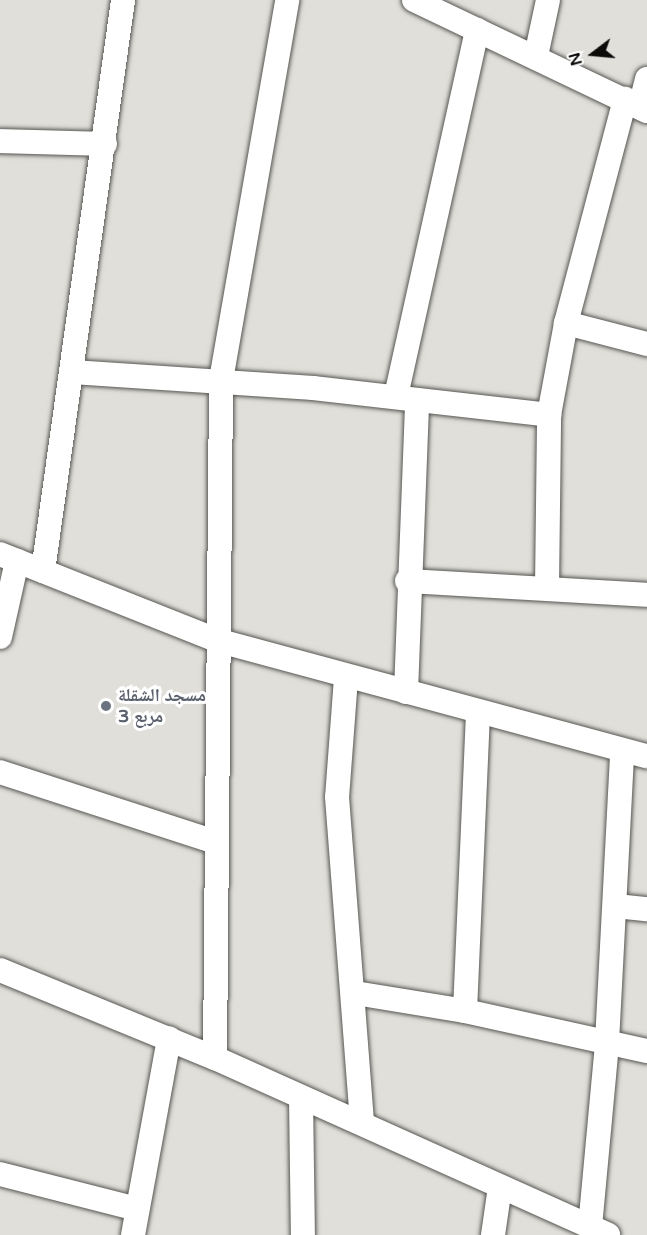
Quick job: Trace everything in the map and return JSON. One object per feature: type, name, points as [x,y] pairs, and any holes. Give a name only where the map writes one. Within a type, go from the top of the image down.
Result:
[{"type":"street","points":[[43,571],[105,144],[123,0]]},
{"type":"street","points":[[215,1058],[216,640],[221,380],[287,0]]},
{"type":"street","points":[[414,0],[638,106]]},
{"type":"street","points":[[536,56],[548,0]]},
{"type":"street","points":[[406,692],[407,398],[477,30]]},
{"type":"street","points":[[547,588],[549,415],[566,323],[647,79]]},
{"type":"street","points":[[0,141],[105,144]]},
{"type":"street","points":[[566,323],[647,344]]},
{"type":"street","points":[[72,372],[221,380],[407,398],[549,415]]},
{"type":"street","points":[[0,637],[8,558],[216,640],[346,678],[647,756]]},
{"type":"street","points":[[407,581],[647,595]]},
{"type":"street","points":[[346,678],[337,797],[355,993],[362,1123]]},
{"type":"street","points":[[465,1011],[478,713]]},
{"type":"street","points":[[0,970],[215,1058],[599,1231],[622,751]]},
{"type":"street","points":[[0,772],[216,842]]},
{"type":"street","points":[[616,906],[647,909]]},
{"type":"street","points":[[355,993],[465,1011],[647,1052]]},
{"type":"street","points":[[133,1235],[169,1038]]},
{"type":"street","points":[[301,1098],[303,1235]]},
{"type":"street","points":[[0,1174],[137,1209]]},
{"type":"street","points":[[494,1235],[500,1187]]},
{"type":"place","name":"مسجد الشقلة مربع 3","points":[[106,706]]}]
